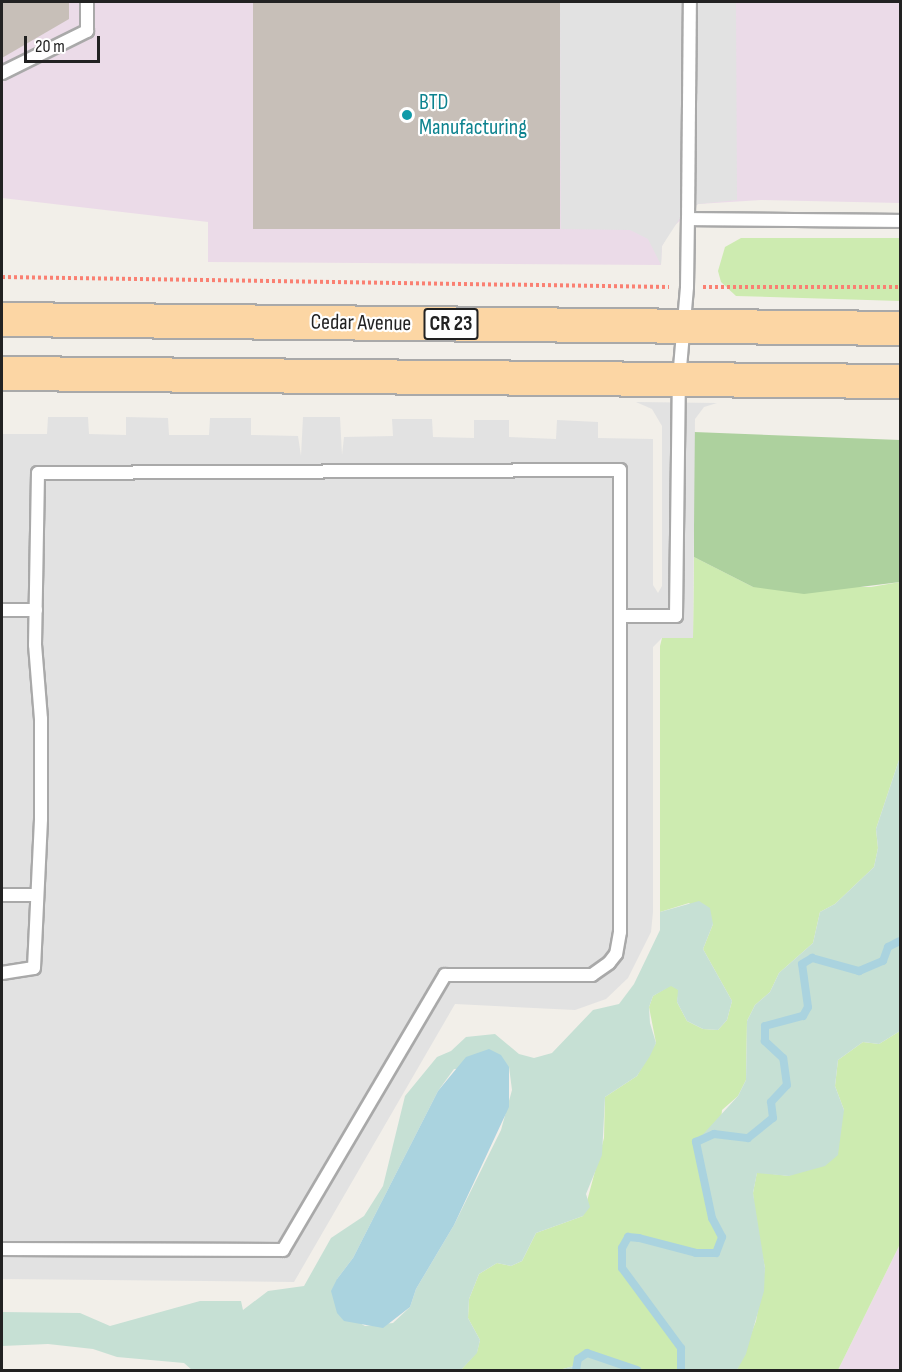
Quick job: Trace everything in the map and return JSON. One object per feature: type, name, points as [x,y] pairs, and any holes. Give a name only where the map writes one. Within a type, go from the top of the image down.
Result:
[{"type":"main road","name":"Cedar Avenue","points":[[2,319],[900,328]]},
{"type":"main road","points":[[2,373],[900,381]]},
{"type":"lane","points":[[2,73],[87,31],[87,2]]},
{"type":"lane","points":[[620,616],[676,616],[679,379],[687,287],[690,2]]},
{"type":"lane","points":[[688,219],[900,221]]},
{"type":"lane","points":[[2,973],[34,968],[35,895],[41,819],[36,610],[38,473],[620,470],[620,932],[616,954],[602,971],[592,975],[445,975],[283,1250],[2,1249]]},
{"type":"lane","points":[[2,610],[36,610]]},
{"type":"lane","points":[[2,895],[35,895]]},
{"type":"path","points":[[2,277],[687,287],[900,286]]},
{"type":"shaded area","points":[[2,2],[900,2],[900,203],[761,200],[698,204],[671,229],[662,246],[661,265],[208,262],[208,222],[2,198]]},
{"type":"shaded area","points":[[560,2],[736,2],[737,200],[698,204],[682,215],[662,246],[661,265],[648,239],[630,230],[561,229]]},
{"type":"shaded area","points":[[636,402],[717,403],[704,407],[695,419],[693,638],[662,638],[653,647],[653,912],[651,932],[628,978],[606,999],[575,1010],[455,1004],[294,1282],[2,1279],[2,434],[47,434],[48,417],[88,417],[89,434],[126,435],[126,417],[168,418],[169,435],[209,435],[210,418],[251,418],[251,435],[298,436],[301,456],[303,417],[340,417],[342,455],[344,437],[393,436],[392,419],[432,419],[433,437],[474,438],[474,420],[509,420],[509,437],[556,439],[557,420],[598,422],[598,438],[653,439],[653,585],[658,593],[662,586],[662,426],[652,409]]},
{"type":"shaded area","points":[[900,1244],[900,1370],[838,1370]]},
{"type":"green space","points":[[741,238],[900,238],[900,301],[736,296],[721,282],[718,271],[725,247]]},
{"type":"green space","points":[[694,432],[900,440],[900,582],[804,594],[753,587],[694,557]]},
{"type":"green space","points":[[694,557],[753,587],[871,587],[900,582],[900,757],[876,829],[878,848],[874,867],[835,904],[820,912],[813,943],[779,973],[770,992],[755,1005],[747,1021],[746,1080],[738,1096],[722,1110],[712,1218],[722,1237],[716,1253],[696,1253],[629,1237],[623,1268],[681,1348],[681,1370],[637,1370],[587,1353],[574,1366],[559,1370],[461,1370],[477,1352],[480,1340],[468,1318],[469,1299],[479,1274],[497,1263],[511,1266],[522,1261],[536,1233],[583,1216],[604,1138],[605,1097],[637,1076],[656,1043],[649,1007],[653,996],[671,985],[679,990],[677,1002],[687,1021],[703,1029],[718,1030],[727,1020],[732,1001],[703,949],[713,924],[689,903],[660,912],[660,646],[662,638],[693,638]]},
{"type":"green space","points":[[900,757],[900,1031],[879,1044],[863,1042],[838,1060],[835,1086],[844,1110],[838,1155],[825,1166],[789,1176],[757,1173],[753,1193],[765,1268],[764,1291],[746,1354],[737,1370],[681,1370],[681,1348],[622,1268],[622,1248],[628,1237],[696,1253],[716,1253],[722,1237],[712,1218],[696,1142],[738,1096],[746,1080],[747,1021],[755,1005],[770,992],[779,973],[813,943],[820,912],[835,904],[874,867],[878,848],[876,829]]},
{"type":"green space","points":[[699,901],[710,908],[713,924],[703,949],[732,1001],[727,1020],[718,1030],[703,1029],[687,1021],[677,1002],[678,990],[671,986],[653,996],[649,1007],[650,1023],[656,1043],[650,1056],[637,1076],[605,1097],[602,1155],[586,1194],[590,1207],[583,1216],[536,1233],[522,1261],[511,1266],[497,1263],[479,1274],[469,1299],[468,1318],[480,1340],[477,1353],[461,1370],[192,1370],[184,1363],[117,1357],[93,1349],[48,1344],[2,1346],[2,1312],[80,1313],[110,1326],[200,1301],[241,1301],[243,1310],[268,1291],[304,1286],[331,1238],[364,1216],[383,1186],[405,1096],[437,1057],[451,1051],[466,1037],[495,1034],[519,1054],[534,1058],[552,1053],[593,1010],[619,1004],[634,984],[660,930],[660,912]],"holes":[[[509,1067],[512,1090],[501,1130],[454,1225],[416,1289],[410,1307],[393,1323],[365,1326],[358,1322],[337,1279],[353,1258],[438,1091],[454,1069]]]},
{"type":"green space","points":[[900,1031],[900,1244],[838,1370],[737,1370],[756,1321],[765,1268],[755,1220],[753,1193],[757,1172],[789,1176],[844,1110],[835,1086],[838,1060],[863,1042],[879,1044]]},
{"type":"green space","points":[[587,1353],[637,1370],[559,1370],[574,1366]]},
{"type":"water","points":[[489,1049],[501,1055],[509,1067],[509,1107],[454,1225],[416,1289],[410,1307],[383,1328],[344,1321],[337,1313],[331,1291],[337,1279],[353,1258],[438,1091],[466,1057]]},
{"type":"building","points":[[2,2],[69,2],[69,19],[2,58]]},
{"type":"building","name":"BTD Manufacturing","points":[[253,2],[560,2],[560,229],[253,229]]},
{"type":"waterway","points":[[681,1370],[681,1348],[622,1268],[622,1248],[628,1237],[696,1253],[716,1253],[722,1237],[712,1218],[696,1142],[714,1134],[748,1138],[773,1118],[771,1102],[787,1085],[783,1058],[765,1041],[765,1026],[803,1016],[808,1007],[802,964],[812,958],[859,971],[883,961],[888,947],[900,941]]},
{"type":"waterway","points":[[576,1370],[578,1359],[587,1353],[637,1370]]},
{"type":"place","name":"BTD Manufacturing","points":[[407,115]]}]
